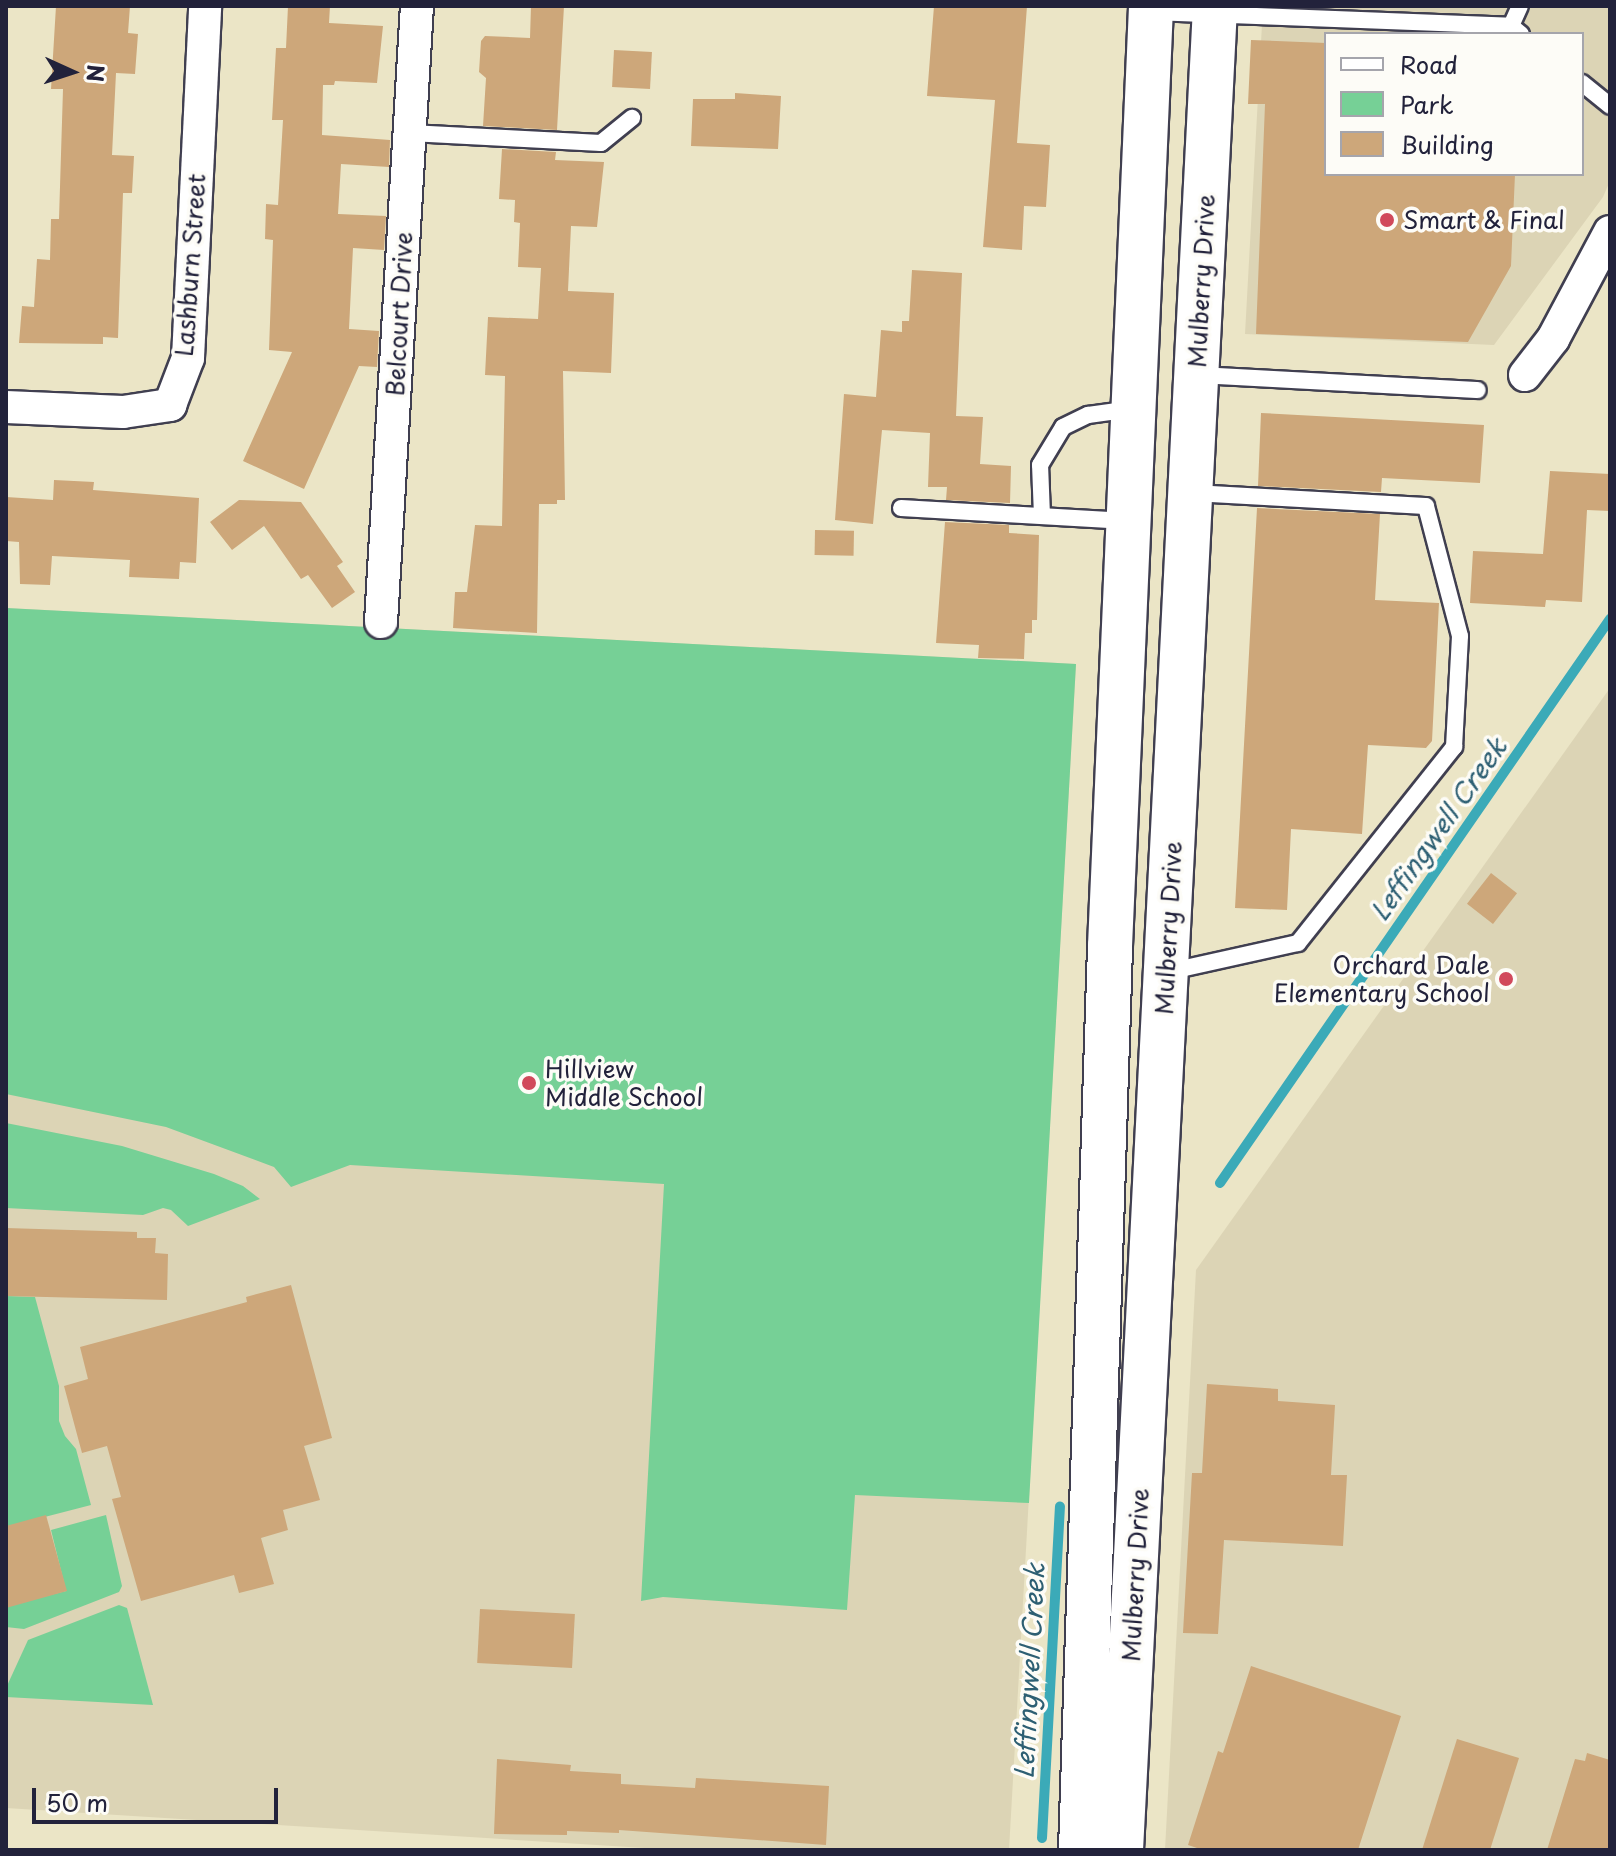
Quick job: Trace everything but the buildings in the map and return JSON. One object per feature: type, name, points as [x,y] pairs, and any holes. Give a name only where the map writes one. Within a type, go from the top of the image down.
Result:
[{"type":"street","name":"Lashburn Street","points":[[6,407],[123,412],[170,405],[188,358],[205,6]]},
{"type":"street","name":"Belcourt Drive","points":[[381,622],[417,6]]},
{"type":"street","name":"Mulberry Drive","points":[[1081,1850],[1109,975],[1151,9]]},
{"type":"street","name":"Mulberry Drive","points":[[1121,1850],[1215,10]]},
{"type":"street","points":[[1525,375],[1553,339],[1610,232]]},
{"type":"street","points":[[1109,975],[1166,972]]},
{"type":"lane","points":[[1151,9],[1215,10],[1516,30],[1520,6]]},
{"type":"lane","points":[[1584,85],[1610,106]]},
{"type":"lane","points":[[410,133],[601,143],[632,118]]},
{"type":"lane","points":[[1197,375],[1478,390]]},
{"type":"lane","points":[[1042,516],[1040,465],[1063,427],[1088,415],[1133,409]]},
{"type":"lane","points":[[1166,972],[1298,943],[1454,747],[1460,636],[1426,506],[1191,493]]},
{"type":"lane","points":[[901,508],[1128,521]]},
{"type":"shaded area","name":"Smart & Final","points":[[1263,6],[1610,6],[1610,181],[1603,197],[1494,345],[1245,334]]},
{"type":"shaded area","name":"Hillview Middle School","points":[[6,608],[1076,664],[1009,1850],[677,1850],[6,1808]]},
{"type":"shaded area","name":"Orchard Dale Elementary School","points":[[1610,688],[1610,1850],[1165,1850],[1196,1270]]},
{"type":"green space","points":[[6,608],[1076,664],[1029,1503],[855,1495],[847,1610],[663,1597],[641,1601],[664,1184],[350,1165],[291,1187],[274,1167],[166,1127],[6,1094]]},
{"type":"green space","points":[[6,1123],[122,1146],[214,1174],[243,1186],[260,1199],[188,1226],[171,1210],[163,1208],[143,1215],[6,1208]]},
{"type":"green space","points":[[6,1296],[35,1297],[59,1386],[59,1421],[65,1436],[76,1449],[91,1505],[6,1527]]},
{"type":"green space","points":[[106,1515],[122,1586],[119,1592],[24,1629],[6,1627],[6,1606],[66,1591],[51,1530]]},
{"type":"green space","points":[[119,1605],[127,1608],[153,1705],[6,1697],[6,1688],[28,1640]]},
{"type":"waterway","name":"Leffingwell Creek","points":[[1220,1183],[1610,619]]},
{"type":"waterway","name":"Leffingwell Creek","points":[[1042,1838],[1060,1506]]},
{"type":"place","name":"Smart & Final","points":[[1387,220]]},
{"type":"place","name":"Orchard Dale Elementary School","points":[[1506,979]]},
{"type":"place","name":"Hillview Middle School","points":[[529,1083]]}]
